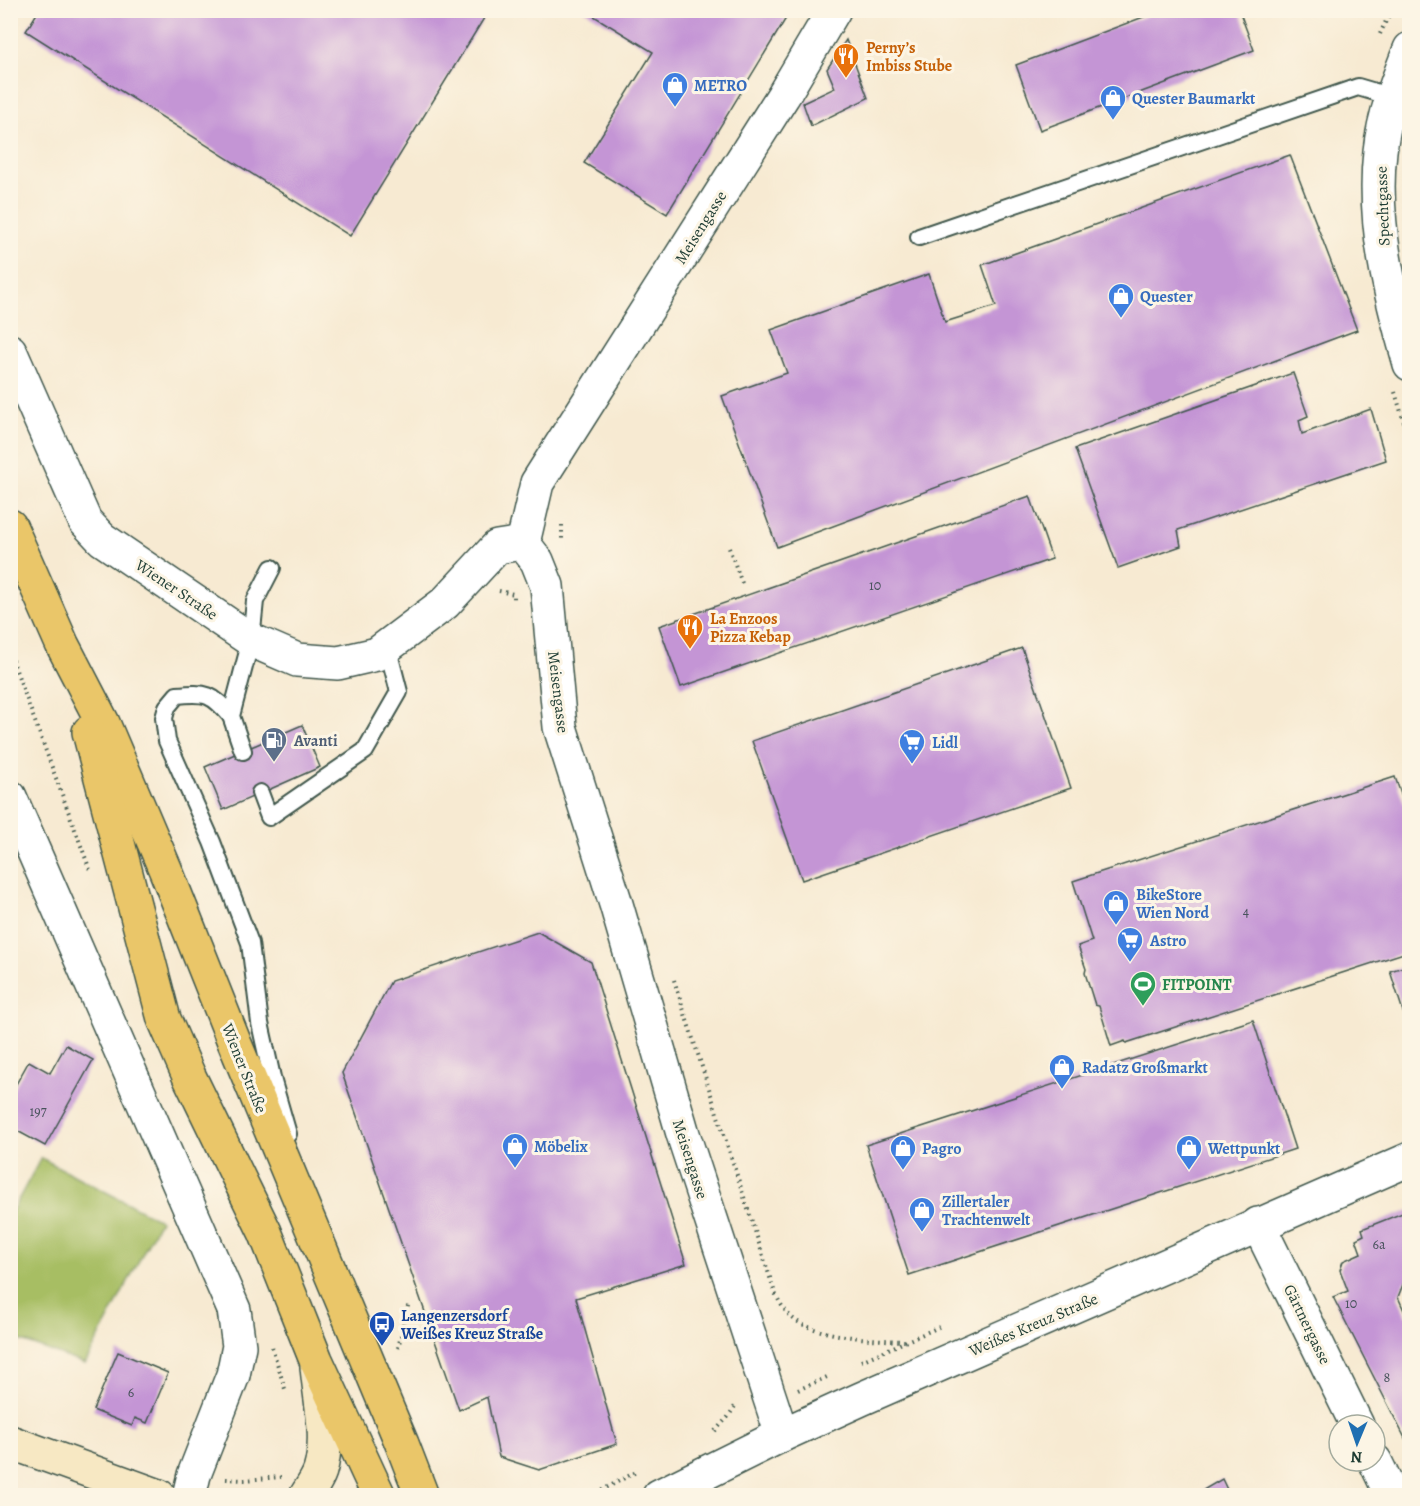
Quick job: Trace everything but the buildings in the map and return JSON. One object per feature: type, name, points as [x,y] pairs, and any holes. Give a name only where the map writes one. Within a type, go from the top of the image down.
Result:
[{"type":"main road","name":"Wiener Straße","points":[[10,526],[62,644],[103,723],[166,871],[422,1496]]},
{"type":"main road","name":"Wiener Straße","points":[[62,644],[90,735],[164,1019],[189,1076],[265,1232],[316,1360],[379,1496]]},
{"type":"main road","points":[[306,1496],[320,1470],[323,1453],[324,1434],[316,1360]]},
{"type":"main road","points":[[10,1442],[159,1496]]},
{"type":"street","name":"Meisengasse","points":[[782,1435],[682,1134],[620,915],[560,727],[547,586],[537,561],[523,543],[537,483],[746,155],[834,10]]},
{"type":"street","name":"Spechtgasse","points":[[1410,49],[1392,97],[1380,150],[1380,215],[1391,293],[1410,364]]},
{"type":"street","name":"Wiener Straße","points":[[10,351],[85,521],[102,539],[251,639],[297,660],[338,663],[377,654],[446,603],[497,547],[523,543]]},
{"type":"street","points":[[10,797],[234,1310],[239,1346],[233,1375],[194,1475],[189,1496]]},
{"type":"street","name":"Weißes Kreuz Straße","points":[[658,1496],[782,1435],[918,1374],[1161,1270],[1258,1224],[1410,1160]]},
{"type":"street","name":"Gärtnergasse","points":[[1258,1224],[1352,1413]]},
{"type":"street","points":[[1381,1473],[1392,1496]]},
{"type":"lane","points":[[919,237],[1358,87],[1392,97]]},
{"type":"lane","points":[[231,716],[251,639],[255,601],[272,568]]},
{"type":"lane","points":[[260,793],[269,817],[365,751],[399,692],[387,646]]},
{"type":"lane","points":[[243,751],[231,716],[217,700],[199,693],[177,695],[167,707],[164,718],[167,741],[212,842],[250,943],[260,1023],[273,1082],[291,1142],[303,1209]]},
{"type":"path","points":[[562,524],[562,542]]},
{"type":"path","points":[[729,548],[742,586]]},
{"type":"path","points":[[672,973],[775,1293],[783,1309],[795,1320],[827,1332],[872,1340],[906,1341]]},
{"type":"path","points":[[400,1358],[398,1346],[410,1302]]},
{"type":"green space","points":[[41,1158],[160,1220],[85,1364],[11,1337],[11,1213]]},
{"type":"place","name":"Perny’s Imbiss Stube","points":[[846,79]]},
{"type":"place","name":"METRO","points":[[675,108]]},
{"type":"place","name":"Quester Baumarkt","points":[[1113,121]]},
{"type":"place","name":"Quester","points":[[1121,319]]},
{"type":"place","name":"La Enzoos Pizza Kebap","points":[[690,650]]},
{"type":"place","name":"Avanti","points":[[274,763]]},
{"type":"place","name":"Lidl","points":[[912,765]]},
{"type":"place","name":"BikeStore Wien Nord","points":[[1116,926]]},
{"type":"place","name":"Astro","points":[[1130,963]]},
{"type":"place","name":"FITPOINT","points":[[1143,1007]]},
{"type":"place","name":"Radatz Großmarkt","points":[[1062,1090]]},
{"type":"place","name":"Möbelix","points":[[515,1169]]},
{"type":"place","name":"Pagro","points":[[903,1171]]},
{"type":"place","name":"Wettpunkt","points":[[1189,1171]]},
{"type":"place","name":"Zillertaler Trachtenwelt","points":[[922,1233]]},
{"type":"place","name":"Langenzersdorf Weißes Kreuz Straße","points":[[382,1347]]}]
